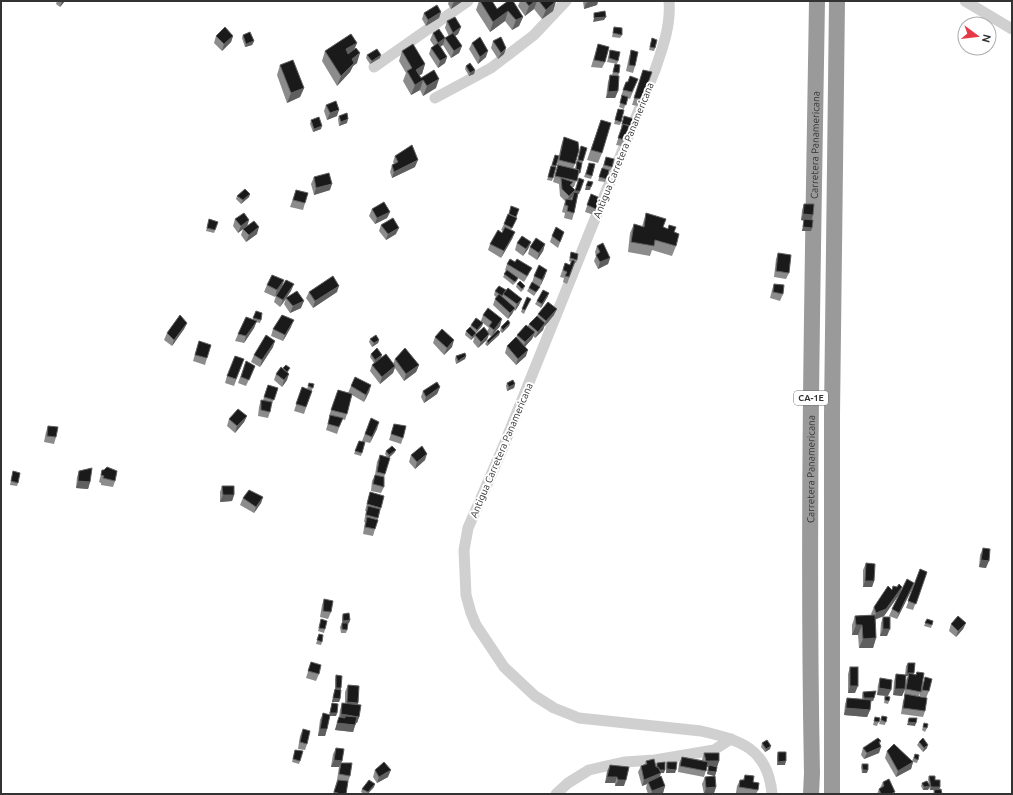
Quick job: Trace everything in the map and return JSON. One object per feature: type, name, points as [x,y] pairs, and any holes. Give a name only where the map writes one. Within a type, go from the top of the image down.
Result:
[{"type":"highway","name":"Carretera Panamericana","points":[[811,794],[810,529],[817,1]]},
{"type":"highway","name":"Carretera Panamericana","points":[[832,794],[832,415],[838,1]]},
{"type":"highway","points":[[811,651],[832,649]]},
{"type":"street","points":[[374,67],[468,1]]},
{"type":"street","points":[[435,98],[491,68],[534,35],[566,1]]},
{"type":"street","name":"Antigua Carretera Panamericana","points":[[669,1],[666,39],[655,70],[501,452],[468,528],[464,550],[466,595],[476,625],[504,667],[535,696],[554,708],[578,718],[690,729],[716,734],[742,743],[752,750],[765,766],[770,777],[772,794]]},
{"type":"street","points":[[965,1],[1012,29]]},
{"type":"street","points":[[556,794],[568,783],[589,770],[624,762],[655,760],[714,750],[732,739]]},
{"type":"building","points":[[480,1],[492,1],[497,9],[508,1],[513,1],[523,17],[516,20],[508,11],[493,22]]},
{"type":"building","points":[[525,1],[535,1],[529,6]]},
{"type":"building","points":[[539,1],[556,1],[546,10]]},
{"type":"building","points":[[437,5],[441,12],[428,20],[424,13]]},
{"type":"building","points":[[605,11],[606,17],[594,18],[594,13]]},
{"type":"building","points":[[455,17],[461,27],[453,33],[447,21]]},
{"type":"building","points":[[225,27],[233,36],[224,44],[216,36]]},
{"type":"building","points":[[614,27],[622,28],[622,35],[613,33]]},
{"type":"building","points":[[439,29],[445,38],[438,43],[433,33]]},
{"type":"building","points":[[250,32],[254,41],[246,44],[243,35]]},
{"type":"building","points":[[453,33],[462,46],[454,51],[445,38]]},
{"type":"building","points":[[351,34],[357,43],[346,49],[348,54],[356,48],[360,53],[352,59],[354,63],[341,76],[325,51]]},
{"type":"building","points":[[480,37],[488,51],[480,57],[472,43]]},
{"type":"building","points":[[501,37],[506,48],[501,53],[493,41]]},
{"type":"building","points":[[652,38],[657,40],[655,48],[650,47]]},
{"type":"building","points":[[438,43],[447,57],[440,61],[431,48]]},
{"type":"building","points":[[413,44],[425,64],[416,70],[421,78],[434,70],[439,79],[427,86],[423,80],[415,85],[407,71],[412,68],[402,51]]},
{"type":"building","points":[[598,44],[609,47],[605,62],[594,60]]},
{"type":"building","points":[[377,49],[381,55],[372,61],[367,55]]},
{"type":"building","points":[[610,50],[620,52],[618,61],[609,58]]},
{"type":"building","points":[[631,50],[638,52],[635,66],[629,65]]},
{"type":"building","points":[[293,60],[304,88],[291,93],[280,65]]},
{"type":"building","points":[[470,63],[475,70],[470,73],[466,66]]},
{"type":"building","points":[[615,64],[620,65],[619,73],[613,72]]},
{"type":"building","points":[[643,70],[652,72],[642,99],[634,98]]},
{"type":"building","points":[[610,75],[619,76],[618,91],[608,92]]},
{"type":"building","points":[[630,76],[638,79],[632,92],[623,90]]},
{"type":"building","points":[[622,95],[628,97],[626,105],[620,103]]},
{"type":"building","points":[[336,101],[339,110],[330,113],[326,105]]},
{"type":"building","points":[[618,109],[624,110],[621,122],[615,120]]},
{"type":"building","points":[[347,113],[348,119],[341,122],[339,116]]},
{"type":"building","points":[[624,116],[634,119],[632,126],[622,124]]},
{"type":"building","points":[[319,117],[322,126],[314,129],[311,120]]},
{"type":"building","points":[[601,120],[611,123],[602,153],[591,150]]},
{"type":"building","points":[[623,124],[629,126],[624,140],[618,138]]},
{"type":"building","points":[[564,137],[578,142],[579,150],[575,164],[559,160]]},
{"type":"building","points":[[412,145],[418,160],[394,172],[392,165],[398,162],[395,156]]},
{"type":"building","points":[[581,146],[587,148],[583,161],[578,160]]},
{"type":"building","points":[[555,155],[559,156],[556,166],[552,165]]},
{"type":"building","points":[[606,157],[614,159],[612,167],[604,165]]},
{"type":"building","points":[[577,161],[582,163],[580,173],[579,170],[576,169]]},
{"type":"building","points":[[589,163],[595,164],[592,176],[586,174]]},
{"type":"building","points":[[558,165],[579,170],[577,181],[555,176]]},
{"type":"building","points":[[551,166],[556,167],[553,178],[548,177]]},
{"type":"building","points":[[602,168],[609,170],[607,179],[599,177]]},
{"type":"building","points":[[329,173],[332,184],[316,188],[314,177]]},
{"type":"building","points":[[561,178],[573,182],[570,185],[575,190],[569,196],[562,189]]},
{"type":"building","points":[[579,178],[584,180],[580,191],[575,191]]},
{"type":"building","points":[[588,181],[593,182],[591,187],[586,186]]},
{"type":"building","points":[[245,189],[250,194],[243,200],[237,196]]},
{"type":"building","points":[[296,190],[308,193],[305,203],[293,200]]},
{"type":"building","points":[[574,192],[578,193],[574,213],[567,211],[568,206],[565,205],[566,199],[572,200]]},
{"type":"building","points":[[591,194],[598,197],[597,200],[599,201],[596,209],[587,205]]},
{"type":"building","points":[[384,202],[390,212],[377,218],[372,209]]},
{"type":"building","points":[[804,204],[814,204],[813,215],[803,214]]},
{"type":"building","points":[[511,206],[519,209],[516,217],[509,214]]},
{"type":"building","points":[[244,213],[249,220],[241,226],[235,219]]},
{"type":"building","points":[[646,213],[666,219],[663,227],[668,229],[669,225],[676,227],[674,232],[679,234],[676,246],[655,240],[654,246],[631,242],[634,224],[644,227]]},
{"type":"building","points":[[508,214],[517,218],[512,228],[504,224]]},
{"type":"building","points":[[393,218],[399,228],[388,234],[381,225]]},
{"type":"building","points":[[209,219],[218,222],[215,230],[207,228]]},
{"type":"building","points":[[804,219],[813,220],[812,228],[803,227]]},
{"type":"building","points":[[254,221],[259,227],[249,235],[243,229]]},
{"type":"building","points":[[505,227],[515,232],[504,251],[490,244],[498,230],[502,233]]},
{"type":"building","points":[[556,227],[564,232],[560,242],[552,236]]},
{"type":"building","points":[[522,236],[531,242],[526,249],[517,243]]},
{"type":"building","points":[[536,238],[545,244],[539,253],[530,247]]},
{"type":"building","points":[[603,243],[610,258],[600,262],[596,255],[600,252],[597,246]]},
{"type":"building","points":[[571,252],[578,254],[577,260],[570,258]]},
{"type":"building","points":[[778,253],[791,255],[789,273],[776,271]]},
{"type":"building","points":[[510,259],[515,262],[517,259],[532,268],[527,276],[507,264]]},
{"type":"building","points":[[572,260],[575,261],[569,277],[565,276],[567,272],[563,270],[565,263],[570,265]]},
{"type":"building","points":[[539,265],[547,270],[542,280],[534,276]]},
{"type":"building","points":[[507,270],[518,278],[515,282],[504,274]]},
{"type":"building","points":[[272,275],[284,280],[277,290],[267,285]]},
{"type":"building","points":[[333,276],[339,286],[315,301],[309,292]]},
{"type":"building","points":[[286,280],[294,284],[283,300],[276,296]]},
{"type":"building","points":[[520,281],[525,286],[522,289],[517,284]]},
{"type":"building","points":[[532,282],[540,287],[536,292],[529,288]]},
{"type":"building","points":[[774,284],[784,285],[783,294],[773,292]]},
{"type":"building","points":[[499,286],[506,290],[502,296],[495,291]]},
{"type":"building","points":[[508,288],[522,299],[517,304],[503,294]]},
{"type":"building","points":[[543,290],[549,293],[542,304],[537,301]]},
{"type":"building","points":[[297,291],[304,301],[293,306],[286,298]]},
{"type":"building","points":[[499,294],[515,308],[510,313],[495,299]]},
{"type":"building","points":[[527,297],[531,299],[525,310],[522,309]]},
{"type":"building","points":[[548,302],[557,309],[546,321],[538,314]]},
{"type":"building","points":[[488,308],[502,319],[494,330],[489,326],[492,322],[483,315]]},
{"type":"building","points":[[256,311],[262,313],[261,320],[253,318]]},
{"type":"building","points":[[180,315],[187,323],[174,340],[167,333]]},
{"type":"building","points":[[282,315],[294,320],[285,335],[273,329]]},
{"type":"building","points":[[537,316],[545,323],[538,332],[529,324]]},
{"type":"building","points":[[246,317],[257,321],[246,336],[238,334]]},
{"type":"building","points":[[476,318],[483,323],[477,330],[471,325]]},
{"type":"building","points":[[508,320],[510,323],[503,330],[501,327]]},
{"type":"building","points":[[526,325],[535,332],[525,342],[517,335]]},
{"type":"building","points":[[470,327],[476,333],[472,337],[466,331]]},
{"type":"building","points":[[484,327],[489,334],[481,342],[475,335]]},
{"type":"building","points":[[442,329],[454,340],[447,348],[435,337]]},
{"type":"building","points":[[498,330],[500,332],[488,343],[487,341]]},
{"type":"building","points":[[266,335],[275,341],[262,360],[254,355]]},
{"type":"building","points":[[376,335],[379,340],[374,343],[370,339]]},
{"type":"building","points":[[516,337],[528,350],[518,359],[507,346]]},
{"type":"building","points":[[199,341],[211,345],[207,358],[195,355]]},
{"type":"building","points":[[377,348],[382,355],[375,360],[371,354]]},
{"type":"building","points":[[405,348],[419,365],[406,374],[395,359]]},
{"type":"building","points":[[465,353],[466,356],[458,361],[456,356]]},
{"type":"building","points":[[386,354],[395,366],[382,377],[372,365]]},
{"type":"building","points":[[235,356],[244,359],[236,379],[227,376]]},
{"type":"building","points":[[246,361],[255,366],[249,380],[241,377]]},
{"type":"building","points":[[286,365],[290,368],[287,372],[283,368]]},
{"type":"building","points":[[281,367],[289,374],[284,380],[276,374]]},
{"type":"building","points":[[355,377],[371,385],[366,395],[351,386]]},
{"type":"building","points":[[513,380],[515,384],[509,387],[507,383]]},
{"type":"building","points":[[437,382],[440,387],[426,397],[423,391]]},
{"type":"building","points":[[309,383],[314,384],[313,388],[308,386]]},
{"type":"building","points":[[268,385],[278,388],[274,400],[264,397]]},
{"type":"building","points":[[302,387],[312,391],[306,407],[296,404]]},
{"type":"building","points":[[338,390],[352,394],[347,414],[331,410]]},
{"type":"building","points":[[261,400],[272,402],[270,412],[261,410]]},
{"type":"building","points":[[238,409],[247,416],[237,426],[229,419]]},
{"type":"building","points":[[330,415],[343,418],[339,427],[328,424]]},
{"type":"building","points":[[371,418],[379,422],[372,437],[365,434]]},
{"type":"building","points":[[394,424],[406,426],[403,438],[391,434]]},
{"type":"building","points":[[48,426],[58,427],[56,437],[47,436]]},
{"type":"building","points":[[359,441],[365,442],[362,453],[355,451]]},
{"type":"building","points":[[392,446],[396,450],[389,455],[386,451]]},
{"type":"building","points":[[422,446],[427,454],[417,462],[411,455]]},
{"type":"building","points":[[380,455],[390,458],[385,474],[377,472]]},
{"type":"building","points":[[107,467],[117,471],[115,481],[103,478],[104,476],[101,475],[102,470]]},
{"type":"building","points":[[92,468],[90,482],[78,481],[79,471]]},
{"type":"building","points":[[13,471],[20,473],[18,483],[11,481]]},
{"type":"building","points":[[375,475],[384,477],[384,487],[373,484]]},
{"type":"building","points":[[222,486],[234,486],[234,495],[223,495]]},
{"type":"building","points":[[249,490],[263,497],[256,507],[243,498]]},
{"type":"building","points":[[370,492],[384,496],[381,508],[367,504]]},
{"type":"building","points":[[368,506],[380,509],[378,518],[366,515]]},
{"type":"building","points":[[367,517],[378,520],[375,529],[365,527]]},
{"type":"building","points":[[983,548],[990,549],[989,561],[981,560]]},
{"type":"building","points":[[866,563],[875,564],[874,581],[865,581]]},
{"type":"building","points":[[920,569],[927,572],[916,604],[908,601]]},
{"type":"building","points":[[907,579],[914,583],[899,613],[892,609]]},
{"type":"building","points":[[899,584],[902,587],[886,609],[876,613],[874,607],[888,586],[892,590],[893,586],[897,587]]},
{"type":"building","points":[[324,599],[333,601],[331,612],[323,611]]},
{"type":"building","points":[[349,613],[350,620],[343,621],[343,614]]},
{"type":"building","points":[[875,615],[876,638],[863,639],[862,625],[856,625],[855,616]]},
{"type":"building","points":[[958,616],[966,623],[958,631],[951,624]]},
{"type":"building","points":[[883,617],[890,617],[890,629],[883,629]]},
{"type":"building","points":[[321,619],[327,621],[325,629],[319,628]]},
{"type":"building","points":[[927,619],[933,621],[932,625],[925,623]]},
{"type":"building","points":[[342,623],[348,623],[347,630],[342,629]]},
{"type":"building","points":[[319,634],[323,635],[322,642],[317,640]]},
{"type":"building","points":[[311,662],[321,665],[319,674],[308,671]]},
{"type":"building","points":[[908,663],[915,663],[914,673],[907,673]]},
{"type":"building","points":[[850,667],[858,667],[858,686],[850,686]]},
{"type":"building","points":[[917,672],[924,673],[921,692],[906,689],[909,673],[916,675]]},
{"type":"building","points":[[896,674],[906,675],[905,689],[895,689]]},
{"type":"building","points":[[336,675],[342,676],[341,688],[336,688]]},
{"type":"building","points":[[925,677],[932,679],[929,691],[922,690]]},
{"type":"building","points":[[880,678],[892,680],[891,690],[879,688]]},
{"type":"building","points":[[348,685],[359,686],[358,703],[347,702]]},
{"type":"building","points":[[335,689],[341,690],[340,699],[333,698]]},
{"type":"building","points":[[876,691],[874,698],[864,698],[863,692]]},
{"type":"building","points":[[905,694],[927,698],[925,711],[903,708]]},
{"type":"building","points":[[885,696],[890,697],[889,701],[885,700]]},
{"type":"building","points":[[847,698],[871,700],[870,710],[846,708]]},
{"type":"building","points":[[332,703],[338,704],[337,713],[330,713]]},
{"type":"building","points":[[342,703],[361,705],[359,717],[341,714]]},
{"type":"building","points":[[323,713],[330,715],[327,729],[320,729]]},
{"type":"building","points":[[345,716],[357,717],[355,725],[337,723],[339,717],[345,718]]},
{"type":"building","points":[[882,716],[887,717],[886,722],[881,720]]},
{"type":"building","points":[[875,717],[880,718],[879,722],[874,721]]},
{"type":"building","points":[[909,718],[917,718],[916,723],[908,722]]},
{"type":"building","points":[[924,723],[928,724],[927,728],[923,727]]},
{"type":"building","points":[[303,729],[310,731],[307,744],[300,742]]},
{"type":"building","points":[[878,738],[881,741],[879,742],[881,747],[867,753],[863,748]]},
{"type":"building","points":[[923,738],[928,745],[924,748],[919,742]]},
{"type":"building","points":[[767,740],[771,746],[766,749],[762,743]]},
{"type":"building","points":[[894,744],[913,762],[898,771],[887,751]]},
{"type":"building","points":[[336,748],[344,749],[342,761],[334,760]]},
{"type":"building","points":[[295,750],[303,751],[300,761],[293,759]]},
{"type":"building","points":[[778,752],[786,752],[786,761],[778,762]]},
{"type":"building","points":[[704,753],[719,753],[719,761],[706,761]]},
{"type":"building","points":[[915,754],[919,755],[918,760],[914,758]]},
{"type":"building","points":[[682,757],[708,762],[706,771],[680,766]]},
{"type":"building","points":[[654,759],[656,767],[658,767],[661,773],[644,780],[641,766],[647,764],[646,761]]},
{"type":"building","points":[[384,762],[391,770],[379,777],[375,770]]},
{"type":"building","points":[[665,762],[665,770],[660,770],[657,767],[657,763]]},
{"type":"building","points":[[667,762],[677,762],[676,770],[667,769]]},
{"type":"building","points":[[341,763],[352,763],[350,776],[339,774]]},
{"type":"building","points":[[862,764],[868,764],[868,770],[863,770]]},
{"type":"building","points":[[610,765],[629,767],[626,780],[618,780],[617,777],[607,777]]},
{"type":"building","points":[[709,765],[717,767],[716,772],[708,771]]},
{"type":"building","points":[[745,775],[754,776],[753,782],[759,783],[758,790],[739,787],[740,780],[744,780]]},
{"type":"building","points":[[661,776],[665,786],[652,791],[648,782]]},
{"type":"building","points":[[715,776],[716,787],[706,788],[705,777]]},
{"type":"building","points":[[929,776],[935,776],[935,780],[940,780],[940,787],[931,787]]},
{"type":"building","points":[[889,779],[895,792],[891,794],[881,794],[879,789],[884,786],[883,782]]},
{"type":"building","points":[[338,780],[348,781],[346,794],[334,792]]},
{"type":"building","points":[[369,780],[375,784],[368,792],[362,789]]},
{"type":"building","points":[[927,781],[930,786],[924,787],[922,783]]},
{"type":"building","points":[[941,789],[942,794],[935,794],[934,790]]}]
